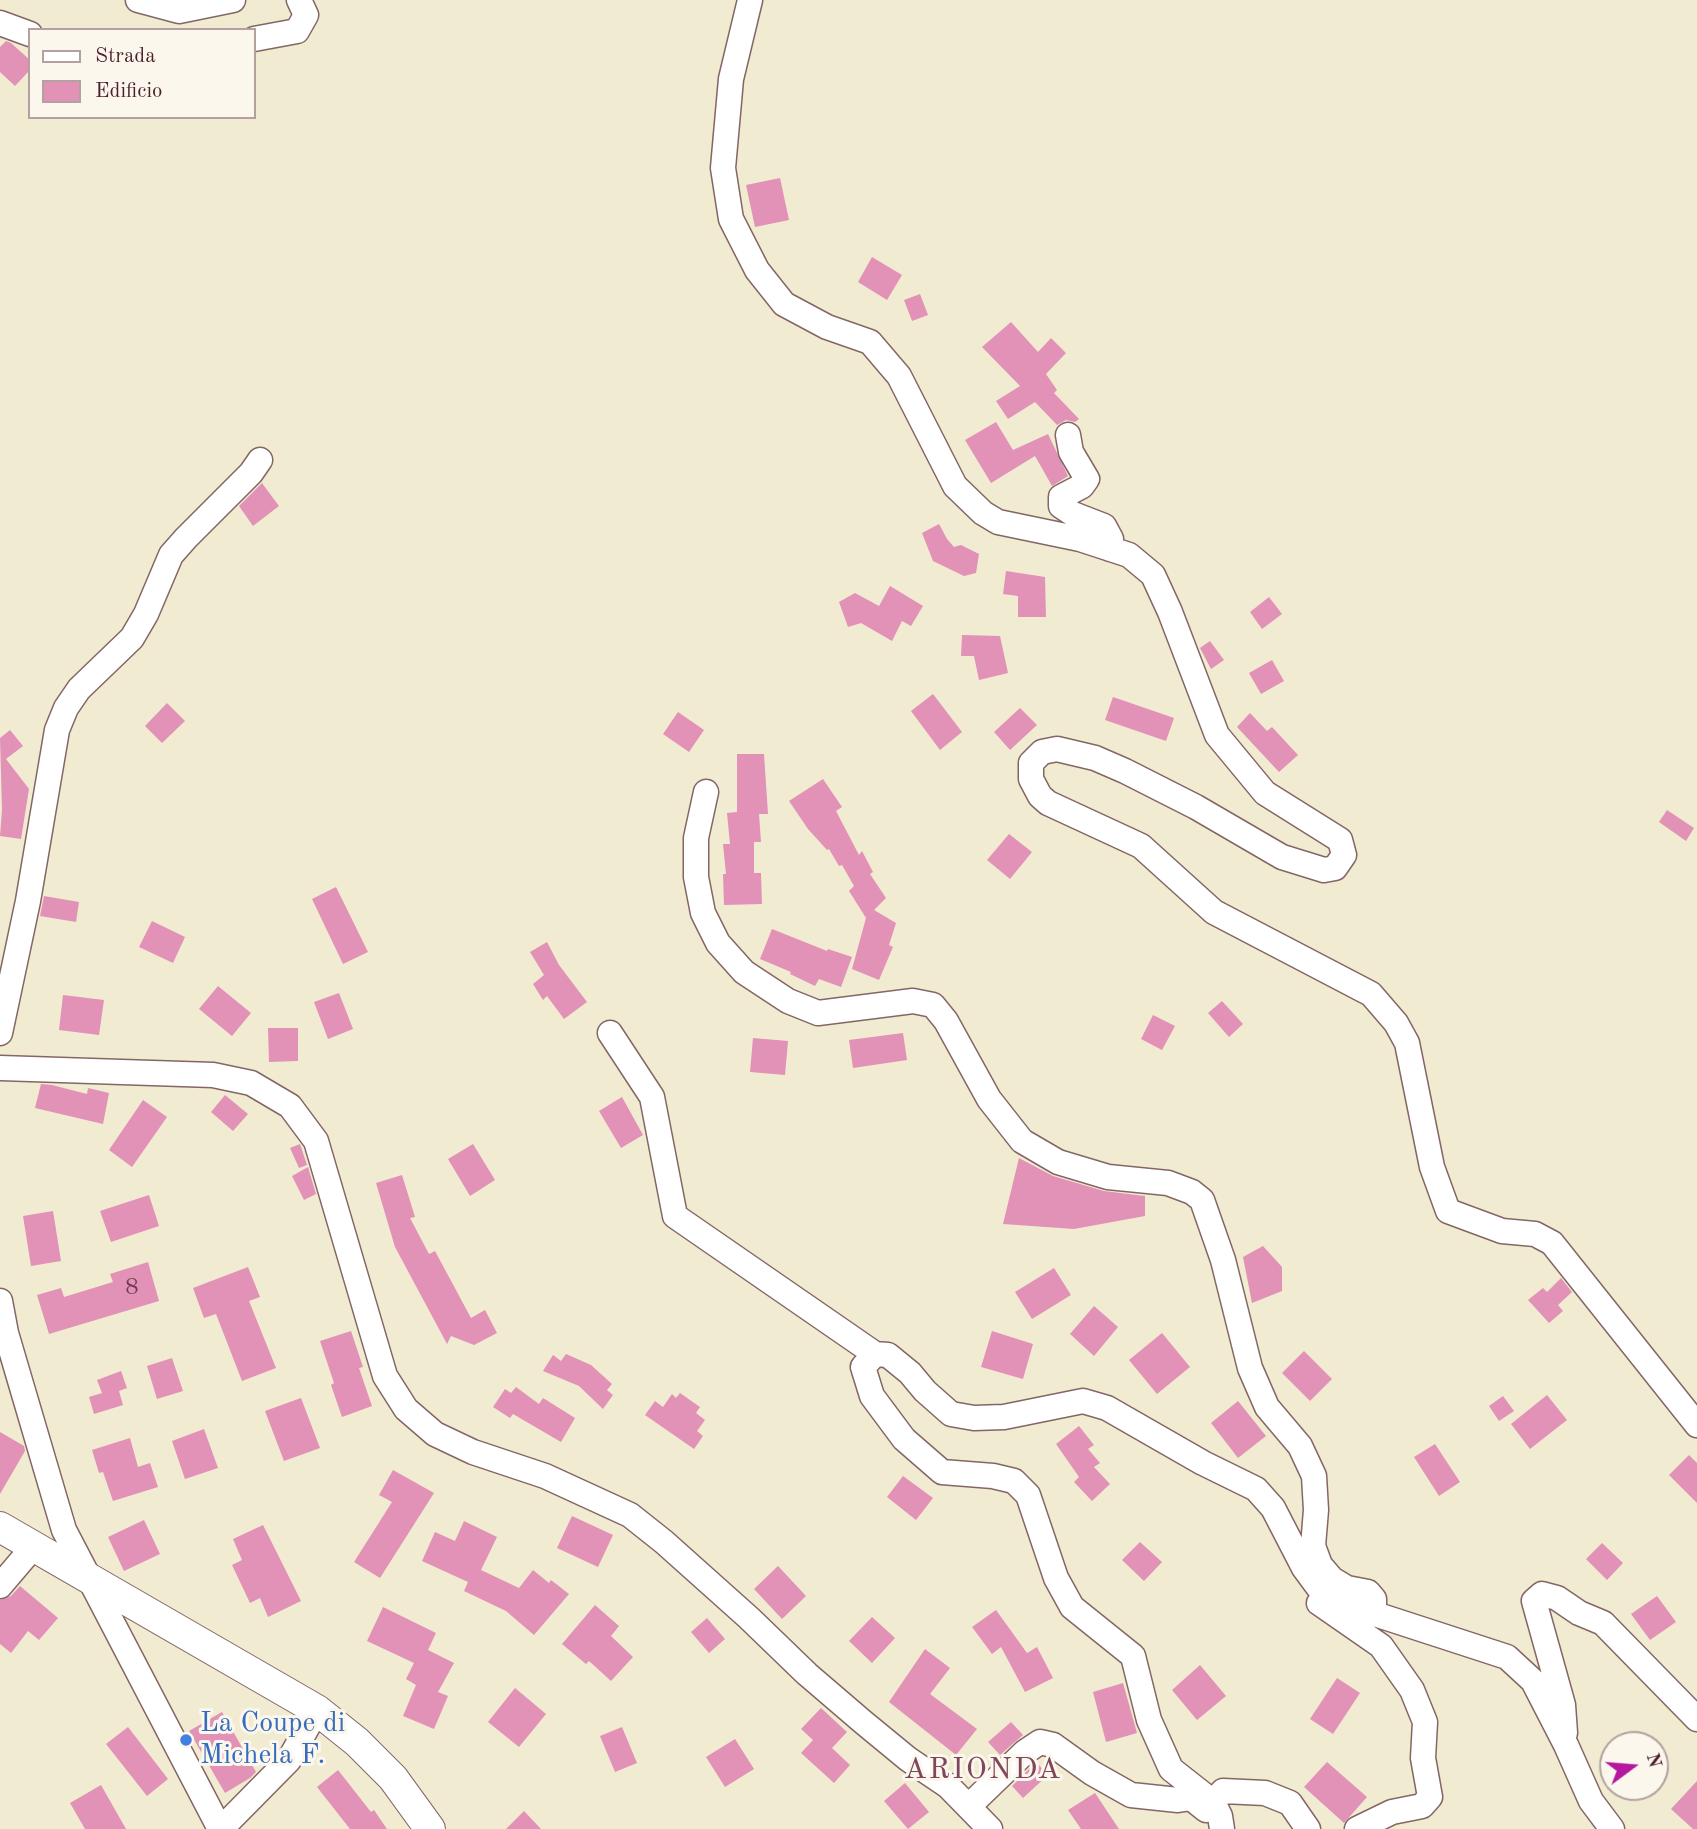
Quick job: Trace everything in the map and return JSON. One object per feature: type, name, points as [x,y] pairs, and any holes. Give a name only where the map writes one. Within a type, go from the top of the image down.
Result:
[{"type":"main road","points":[[0,1527],[317,1710],[357,1742],[393,1778],[430,1829]]},
{"type":"street","points":[[138,0],[179,10],[233,0]]},
{"type":"street","points":[[256,39],[297,31],[306,15],[299,0]]},
{"type":"street","points":[[750,0],[731,79],[723,168],[731,219],[757,270],[784,304],[827,327],[870,342],[899,376],[955,486],[983,513],[998,522],[1080,539],[1129,555],[1153,575],[1217,735],[1265,793],[1340,840],[1344,855],[1335,868],[1324,870],[1282,857],[1196,807],[1125,771],[1096,758],[1057,749],[1042,752],[1031,763],[1031,779],[1040,796],[1048,803],[1141,846],[1214,912],[1371,994],[1396,1023],[1407,1043],[1432,1167],[1448,1210],[1502,1231],[1535,1234],[1552,1244],[1697,1426]]},
{"type":"street","points":[[0,23],[28,33]]},
{"type":"street","points":[[1068,435],[1071,452],[1087,479],[1082,486],[1061,498],[1061,506],[1073,514],[1104,526],[1111,538],[1110,549]]},
{"type":"street","points":[[0,1033],[28,901],[57,730],[66,708],[79,688],[131,638],[146,614],[172,555],[260,460]]},
{"type":"street","points":[[706,793],[696,838],[696,877],[703,913],[718,943],[744,972],[788,1001],[818,1013],[913,1001],[933,1005],[946,1021],[989,1099],[1022,1141],[1058,1162],[1108,1177],[1168,1183],[1192,1192],[1202,1200],[1223,1259],[1250,1368],[1268,1407],[1300,1446],[1314,1476],[1316,1510],[1312,1546],[1320,1565],[1332,1579],[1347,1588],[1368,1591],[1374,1599],[1374,1612]]},
{"type":"street","points":[[610,1033],[652,1097],[675,1216],[875,1354],[888,1355],[951,1414],[974,1418],[1004,1417],[1083,1401],[1107,1408],[1203,1463],[1256,1489],[1273,1508],[1299,1558],[1318,1587],[1340,1603],[1507,1657],[1533,1681],[1591,1801],[1612,1829]]},
{"type":"street","points":[[0,1068],[213,1075],[251,1083],[290,1106],[316,1141],[385,1376],[406,1409],[435,1434],[473,1452],[545,1476],[630,1515],[749,1618],[816,1682],[908,1759],[948,1786],[990,1829]]},
{"type":"street","points":[[0,1301],[6,1333],[64,1530],[220,1829],[289,1760],[317,1710]]},
{"type":"street","points":[[875,1354],[863,1367],[872,1396],[904,1439],[942,1472],[993,1476],[1014,1481],[1028,1495],[1056,1578],[1072,1607],[1133,1656],[1149,1720],[1171,1769],[1213,1802],[1220,1816],[1222,1829]]},
{"type":"street","points":[[0,1586],[34,1546]]},
{"type":"street","points":[[1299,1558],[1295,1572],[1302,1588],[1330,1612],[1381,1646],[1412,1690],[1424,1722],[1423,1758],[1430,1797],[1422,1806],[1392,1812],[1357,1829]]},
{"type":"street","points":[[1566,1745],[1563,1705],[1534,1601],[1542,1594],[1557,1598],[1579,1613],[1603,1623],[1697,1719]]},
{"type":"street","points":[[969,1806],[1025,1752],[1040,1742],[1053,1745],[1092,1773],[1131,1795],[1178,1800],[1191,1798],[1206,1810],[1223,1791],[1265,1793],[1290,1803],[1308,1829]]},
{"type":"building","points":[[6,41],[11,43],[28,58],[28,72],[15,86],[0,72],[0,47]]},
{"type":"building","points":[[780,178],[789,220],[755,227],[746,185]]},
{"type":"building","points":[[872,257],[902,275],[887,300],[858,282]]},
{"type":"building","points":[[920,294],[928,315],[912,321],[904,300]]},
{"type":"building","points":[[1011,322],[1038,352],[1051,338],[1066,353],[1046,374],[1057,390],[1054,393],[1079,419],[1075,422],[1066,420],[1057,425],[1035,402],[1008,419],[996,401],[1020,386],[982,347]]},
{"type":"building","points":[[996,422],[1013,450],[1048,434],[1068,476],[1052,486],[1035,456],[991,483],[965,440]]},
{"type":"building","points":[[262,483],[279,506],[253,526],[239,506]]},
{"type":"building","points":[[939,524],[954,547],[961,545],[979,554],[976,573],[964,576],[933,561],[922,533]]},
{"type":"building","points":[[1006,571],[1045,577],[1046,617],[1018,617],[1018,596],[1003,594]]},
{"type":"building","points":[[890,586],[923,606],[911,626],[902,621],[892,641],[861,623],[848,627],[839,602],[855,593],[879,606]]},
{"type":"building","points":[[1269,597],[1282,614],[1262,629],[1250,612]]},
{"type":"building","points":[[962,635],[1000,636],[1008,673],[979,680],[974,656],[961,656]]},
{"type":"building","points":[[1210,641],[1224,660],[1211,669],[1200,648]]},
{"type":"building","points":[[1272,660],[1284,681],[1261,694],[1249,673]]},
{"type":"building","points":[[933,694],[962,732],[940,750],[911,711]]},
{"type":"building","points":[[1113,697],[1174,718],[1166,741],[1105,720]]},
{"type":"building","points":[[167,703],[185,721],[162,743],[145,726]]},
{"type":"building","points":[[1020,708],[1037,725],[1010,750],[994,732]]},
{"type":"building","points":[[678,712],[704,730],[689,752],[663,734]]},
{"type":"building","points":[[1250,713],[1267,731],[1272,727],[1298,755],[1279,772],[1237,727]]},
{"type":"building","points":[[10,730],[23,746],[6,759],[29,789],[21,839],[0,836],[0,738]]},
{"type":"building","points":[[737,754],[764,754],[768,814],[759,814],[761,842],[754,842],[754,873],[761,873],[762,904],[724,905],[723,874],[726,874],[723,844],[730,844],[727,813],[737,812]]},
{"type":"building","points":[[823,779],[842,807],[836,811],[859,855],[862,851],[873,872],[870,874],[886,898],[874,910],[896,923],[889,945],[893,947],[879,980],[852,969],[866,918],[849,891],[854,886],[842,865],[839,866],[829,849],[827,850],[808,829],[789,801]]},
{"type":"building","points":[[1667,810],[1694,828],[1686,841],[1659,822]]},
{"type":"building","points":[[1009,834],[1032,852],[1010,879],[987,860]]},
{"type":"building","points":[[336,887],[368,952],[343,964],[312,899]]},
{"type":"building","points":[[44,896],[79,902],[76,922],[40,916]]},
{"type":"building","points":[[152,921],[185,937],[173,963],[139,947]]},
{"type":"building","points":[[772,929],[827,951],[828,949],[852,957],[841,987],[819,979],[815,986],[760,959]]},
{"type":"building","points":[[547,942],[559,965],[587,1002],[564,1019],[547,996],[543,1000],[533,984],[544,975],[530,952]]},
{"type":"building","points":[[218,986],[251,1013],[232,1036],[199,1009]]},
{"type":"building","points":[[339,993],[353,1029],[328,1039],[314,1002]]},
{"type":"building","points":[[63,995],[104,1000],[99,1035],[59,1030]]},
{"type":"building","points":[[1222,1001],[1243,1024],[1229,1037],[1208,1013]]},
{"type":"building","points":[[1153,1015],[1175,1026],[1162,1050],[1141,1039]]},
{"type":"building","points":[[268,1028],[298,1028],[298,1061],[269,1062]]},
{"type":"building","points":[[903,1033],[907,1060],[853,1068],[849,1040]]},
{"type":"building","points":[[753,1038],[788,1041],[785,1075],[750,1072]]},
{"type":"building","points":[[41,1084],[87,1094],[88,1088],[109,1093],[103,1124],[35,1108]]},
{"type":"building","points":[[225,1095],[248,1114],[233,1131],[211,1112]]},
{"type":"building","points":[[622,1097],[643,1135],[621,1148],[599,1111]]},
{"type":"building","points":[[143,1100],[167,1117],[132,1167],[109,1150]]},
{"type":"building","points":[[300,1144],[307,1165],[299,1168],[290,1148]]},
{"type":"building","points":[[473,1144],[495,1180],[470,1196],[448,1159]]},
{"type":"building","points":[[1019,1158],[1053,1176],[1104,1191],[1145,1196],[1145,1216],[1074,1229],[1003,1224]]},
{"type":"building","points":[[308,1167],[316,1194],[304,1200],[292,1176]]},
{"type":"building","points":[[402,1175],[415,1217],[410,1218],[429,1254],[435,1251],[471,1318],[485,1310],[497,1333],[474,1345],[451,1336],[447,1344],[395,1247],[376,1183]]},
{"type":"building","points":[[149,1195],[159,1226],[111,1242],[100,1211]]},
{"type":"building","points":[[53,1211],[61,1261],[31,1266],[23,1216]]},
{"type":"building","points":[[1263,1246],[1282,1267],[1282,1291],[1252,1303],[1243,1257]]},
{"type":"building","points":[[148,1262],[159,1301],[49,1334],[37,1295],[61,1288],[64,1297],[113,1282],[110,1274]]},
{"type":"building","points":[[248,1267],[260,1297],[249,1301],[276,1368],[242,1381],[216,1314],[204,1318],[193,1288]]},
{"type":"building","points":[[1054,1268],[1071,1295],[1032,1319],[1015,1292]]},
{"type":"building","points":[[1561,1278],[1572,1292],[1558,1305],[1563,1311],[1549,1323],[1528,1300],[1543,1288],[1547,1292]]},
{"type":"building","points":[[1094,1306],[1118,1327],[1094,1356],[1070,1334]]},
{"type":"building","points":[[351,1331],[363,1367],[359,1368],[372,1406],[342,1417],[320,1341]]},
{"type":"building","points":[[992,1331],[1033,1344],[1023,1379],[981,1367]]},
{"type":"building","points":[[1162,1333],[1190,1367],[1157,1394],[1129,1360]]},
{"type":"building","points":[[1304,1351],[1332,1379],[1310,1401],[1282,1373]]},
{"type":"building","points":[[566,1354],[591,1365],[612,1384],[607,1390],[613,1395],[603,1409],[579,1386],[543,1371],[553,1355],[561,1361]]},
{"type":"building","points":[[172,1358],[183,1391],[157,1399],[147,1366]]},
{"type":"building","points":[[121,1371],[127,1388],[119,1391],[123,1405],[94,1414],[89,1397],[102,1393],[97,1380]]},
{"type":"building","points":[[516,1387],[539,1404],[543,1398],[575,1418],[561,1442],[513,1414],[510,1418],[493,1407],[505,1389],[511,1393]]},
{"type":"building","points":[[680,1393],[700,1407],[696,1413],[705,1420],[697,1431],[703,1436],[694,1449],[645,1415],[655,1401],[663,1407],[672,1394],[676,1398]]},
{"type":"building","points":[[1547,1395],[1567,1420],[1530,1449],[1511,1424]]},
{"type":"building","points":[[1503,1396],[1514,1411],[1499,1421],[1489,1406]]},
{"type":"building","points":[[301,1398],[320,1448],[284,1461],[265,1411]]},
{"type":"building","points":[[1238,1401],[1266,1436],[1238,1458],[1211,1423]]},
{"type":"building","points":[[1079,1426],[1094,1445],[1088,1449],[1100,1463],[1094,1467],[1110,1484],[1092,1501],[1074,1482],[1079,1477],[1056,1444]]},
{"type":"building","points":[[204,1429],[218,1468],[185,1479],[172,1441]]},
{"type":"building","points":[[0,1432],[24,1446],[25,1451],[0,1494]]},
{"type":"building","points":[[130,1438],[138,1467],[150,1463],[158,1487],[113,1501],[103,1472],[99,1473],[92,1450]]},
{"type":"building","points":[[1435,1444],[1460,1482],[1439,1496],[1414,1457]]},
{"type":"building","points":[[1689,1455],[1697,1463],[1697,1503],[1669,1475]]},
{"type":"building","points":[[393,1470],[434,1493],[380,1578],[354,1562],[392,1502],[379,1495]]},
{"type":"building","points":[[903,1476],[933,1498],[916,1520],[887,1497]]},
{"type":"building","points":[[572,1516],[613,1535],[598,1567],[557,1548]]},
{"type":"building","points":[[144,1520],[160,1554],[124,1571],[108,1537]]},
{"type":"building","points":[[464,1521],[497,1537],[481,1570],[519,1588],[533,1570],[569,1594],[534,1635],[506,1611],[464,1591],[468,1582],[422,1561],[435,1532],[455,1541]]},
{"type":"building","points":[[263,1525],[301,1601],[268,1617],[260,1598],[250,1603],[232,1565],[242,1560],[233,1539]]},
{"type":"building","points":[[1140,1542],[1162,1562],[1144,1581],[1122,1560]]},
{"type":"building","points":[[1602,1543],[1623,1563],[1607,1580],[1586,1559]]},
{"type":"building","points":[[778,1566],[806,1596],[782,1619],[754,1589]]},
{"type":"building","points":[[20,1586],[58,1618],[39,1640],[28,1631],[11,1653],[0,1644],[0,1600],[11,1596]]},
{"type":"building","points":[[1657,1596],[1676,1622],[1650,1640],[1631,1614]]},
{"type":"building","points":[[595,1605],[619,1626],[611,1636],[633,1657],[611,1681],[589,1661],[586,1664],[562,1644]]},
{"type":"building","points":[[383,1607],[436,1633],[428,1650],[454,1663],[438,1692],[448,1696],[434,1729],[403,1716],[416,1685],[406,1679],[414,1663],[367,1641]]},
{"type":"building","points":[[996,1610],[1027,1653],[1037,1647],[1053,1678],[1025,1692],[1001,1647],[992,1654],[972,1627]]},
{"type":"building","points":[[872,1617],[895,1638],[872,1663],[849,1641]]},
{"type":"building","points":[[707,1618],[725,1639],[709,1653],[691,1632]]},
{"type":"building","points":[[925,1649],[950,1668],[930,1694],[977,1729],[956,1755],[889,1702]]},
{"type":"building","points":[[1200,1665],[1226,1696],[1197,1720],[1172,1690]]},
{"type":"building","points":[[1337,1678],[1360,1693],[1333,1734],[1310,1719]]},
{"type":"building","points":[[1123,1683],[1137,1733],[1106,1742],[1093,1692]]},
{"type":"building","points":[[515,1688],[546,1714],[519,1747],[488,1722]]},
{"type":"building","points":[[821,1708],[847,1732],[832,1748],[850,1765],[834,1783],[801,1753],[813,1740],[801,1729]]},
{"type":"building","points":[[222,1712],[256,1772],[225,1793],[189,1731]]},
{"type":"building","points":[[1011,1722],[1023,1735],[1000,1755],[988,1742]]},
{"type":"building","points":[[128,1727],[168,1779],[147,1796],[106,1744]]},
{"type":"building","points":[[622,1727],[637,1763],[615,1772],[600,1736]]},
{"type":"building","points":[[735,1739],[754,1769],[725,1787],[706,1757]]},
{"type":"building","points":[[1036,1762],[1048,1775],[1023,1798],[1012,1786]]},
{"type":"building","points":[[1327,1762],[1367,1797],[1344,1823],[1304,1787]]},
{"type":"building","points":[[338,1770],[371,1812],[374,1810],[387,1829],[350,1829],[317,1787]]},
{"type":"building","points":[[1697,1781],[1697,1829],[1693,1829],[1671,1809]]},
{"type":"building","points":[[905,1783],[929,1812],[908,1829],[884,1801]]},
{"type":"building","points":[[101,1785],[126,1829],[85,1829],[70,1803]]},
{"type":"building","points":[[1095,1793],[1119,1829],[1081,1829],[1068,1810]]},
{"type":"building","points":[[524,1811],[541,1829],[506,1829]]},
{"type":"place","name":"La Coupe di Michela F.","points":[[186,1740]]},
{"type":"district","name":"ARIONDA","points":[[983,1770]]}]
